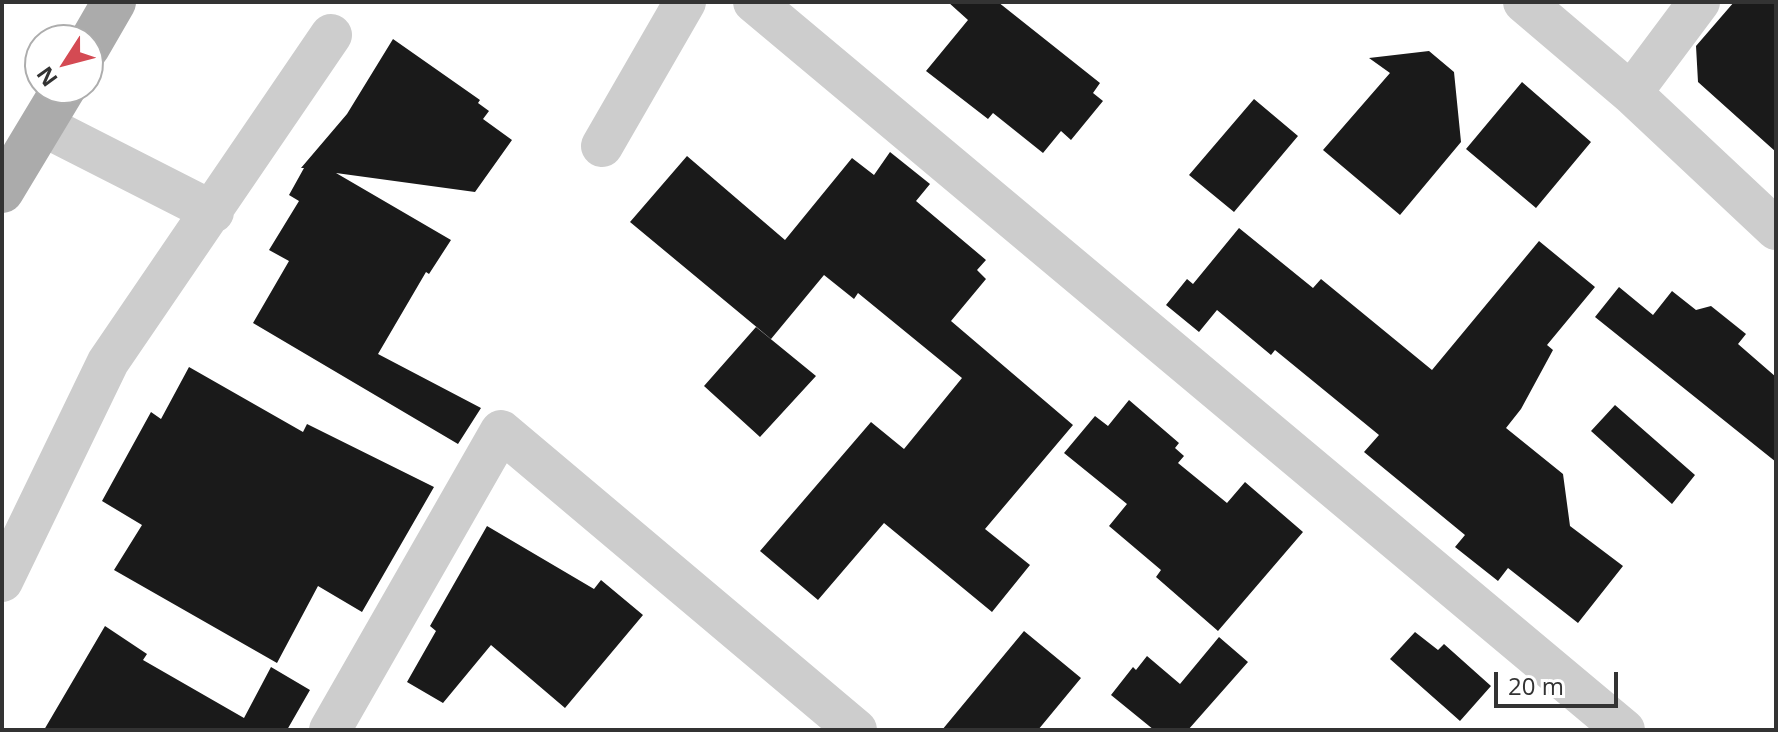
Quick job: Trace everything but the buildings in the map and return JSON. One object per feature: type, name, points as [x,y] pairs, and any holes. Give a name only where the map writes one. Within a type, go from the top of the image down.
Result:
[{"type":"main road","points":[[101,24],[114,2]]},
{"type":"main road","points":[[2,191],[54,104]]},
{"type":"street","points":[[602,146],[685,2]]},
{"type":"street","points":[[754,2],[1624,730]]},
{"type":"street","points":[[1524,2],[1631,93],[1776,229]]},
{"type":"street","points":[[1631,93],[1699,2]]},
{"type":"street","points":[[2,581],[108,362],[331,35]]},
{"type":"street","points":[[42,125],[213,212]]},
{"type":"street","points":[[330,730],[501,431],[856,730]]}]
